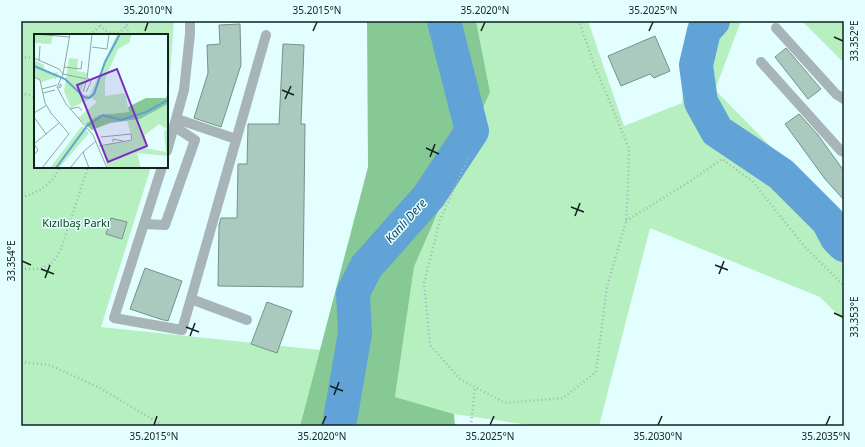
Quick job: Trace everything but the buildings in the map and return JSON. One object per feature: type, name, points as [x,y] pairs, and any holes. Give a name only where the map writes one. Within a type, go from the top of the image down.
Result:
[{"type":"lane","points":[[168,148],[184,90],[190,21]]},
{"type":"lane","points":[[776,28],[836,94],[844,99]]},
{"type":"lane","points":[[162,168],[114,318],[182,330],[266,35]]},
{"type":"lane","points":[[761,62],[840,151],[844,152]]},
{"type":"lane","points":[[176,123],[236,138]]},
{"type":"lane","points":[[144,224],[165,226],[195,140],[176,123]]},
{"type":"lane","points":[[191,299],[247,320]]},
{"type":"path","points":[[99,21],[100,26],[104,30],[113,34],[118,33],[126,26],[128,21]]},
{"type":"path","points":[[468,158],[440,220],[424,283],[430,345],[460,379],[505,403],[563,398],[596,372],[606,287],[626,221],[628,189],[629,148],[595,67],[579,21]]},
{"type":"path","points":[[91,34],[100,26]]},
{"type":"path","points":[[126,26],[130,34]]},
{"type":"path","points":[[21,57],[34,58]]},
{"type":"path","points":[[21,93],[34,97]]},
{"type":"path","points":[[626,221],[686,184],[722,159],[753,182],[804,246],[844,286]]},
{"type":"path","points":[[21,197],[29,196],[45,188],[57,175],[60,168]]},
{"type":"path","points":[[21,269],[39,269],[53,262],[61,249],[88,168]]},
{"type":"path","points":[[21,362],[50,365],[98,387],[164,426]]},
{"type":"path","points":[[471,426],[475,387]]},
{"type":"green space","name":"Kızılbaş Parkı","points":[[21,21],[174,21],[168,102],[168,34],[34,34],[34,168],[151,168],[101,327],[320,350],[300,426],[21,426]]},
{"type":"green space","points":[[367,21],[476,21],[490,92],[414,267],[395,397],[454,414],[455,426],[300,426],[368,167]]},
{"type":"green space","points":[[476,21],[588,21],[624,126],[682,103],[688,21],[741,21],[715,90],[844,221],[844,321],[820,297],[650,228],[599,426],[536,426],[454,414],[395,397],[414,267],[490,92]]},
{"type":"green space","points":[[802,21],[844,21],[844,63]]},
{"type":"waterway","name":"Kanlı Dere","points":[[339,426],[355,333],[353,293],[366,267],[429,196],[472,131],[444,21]]},
{"type":"waterway","points":[[713,21],[704,31],[696,65],[701,102],[717,131],[781,174],[828,221],[837,238],[844,245]]}]
